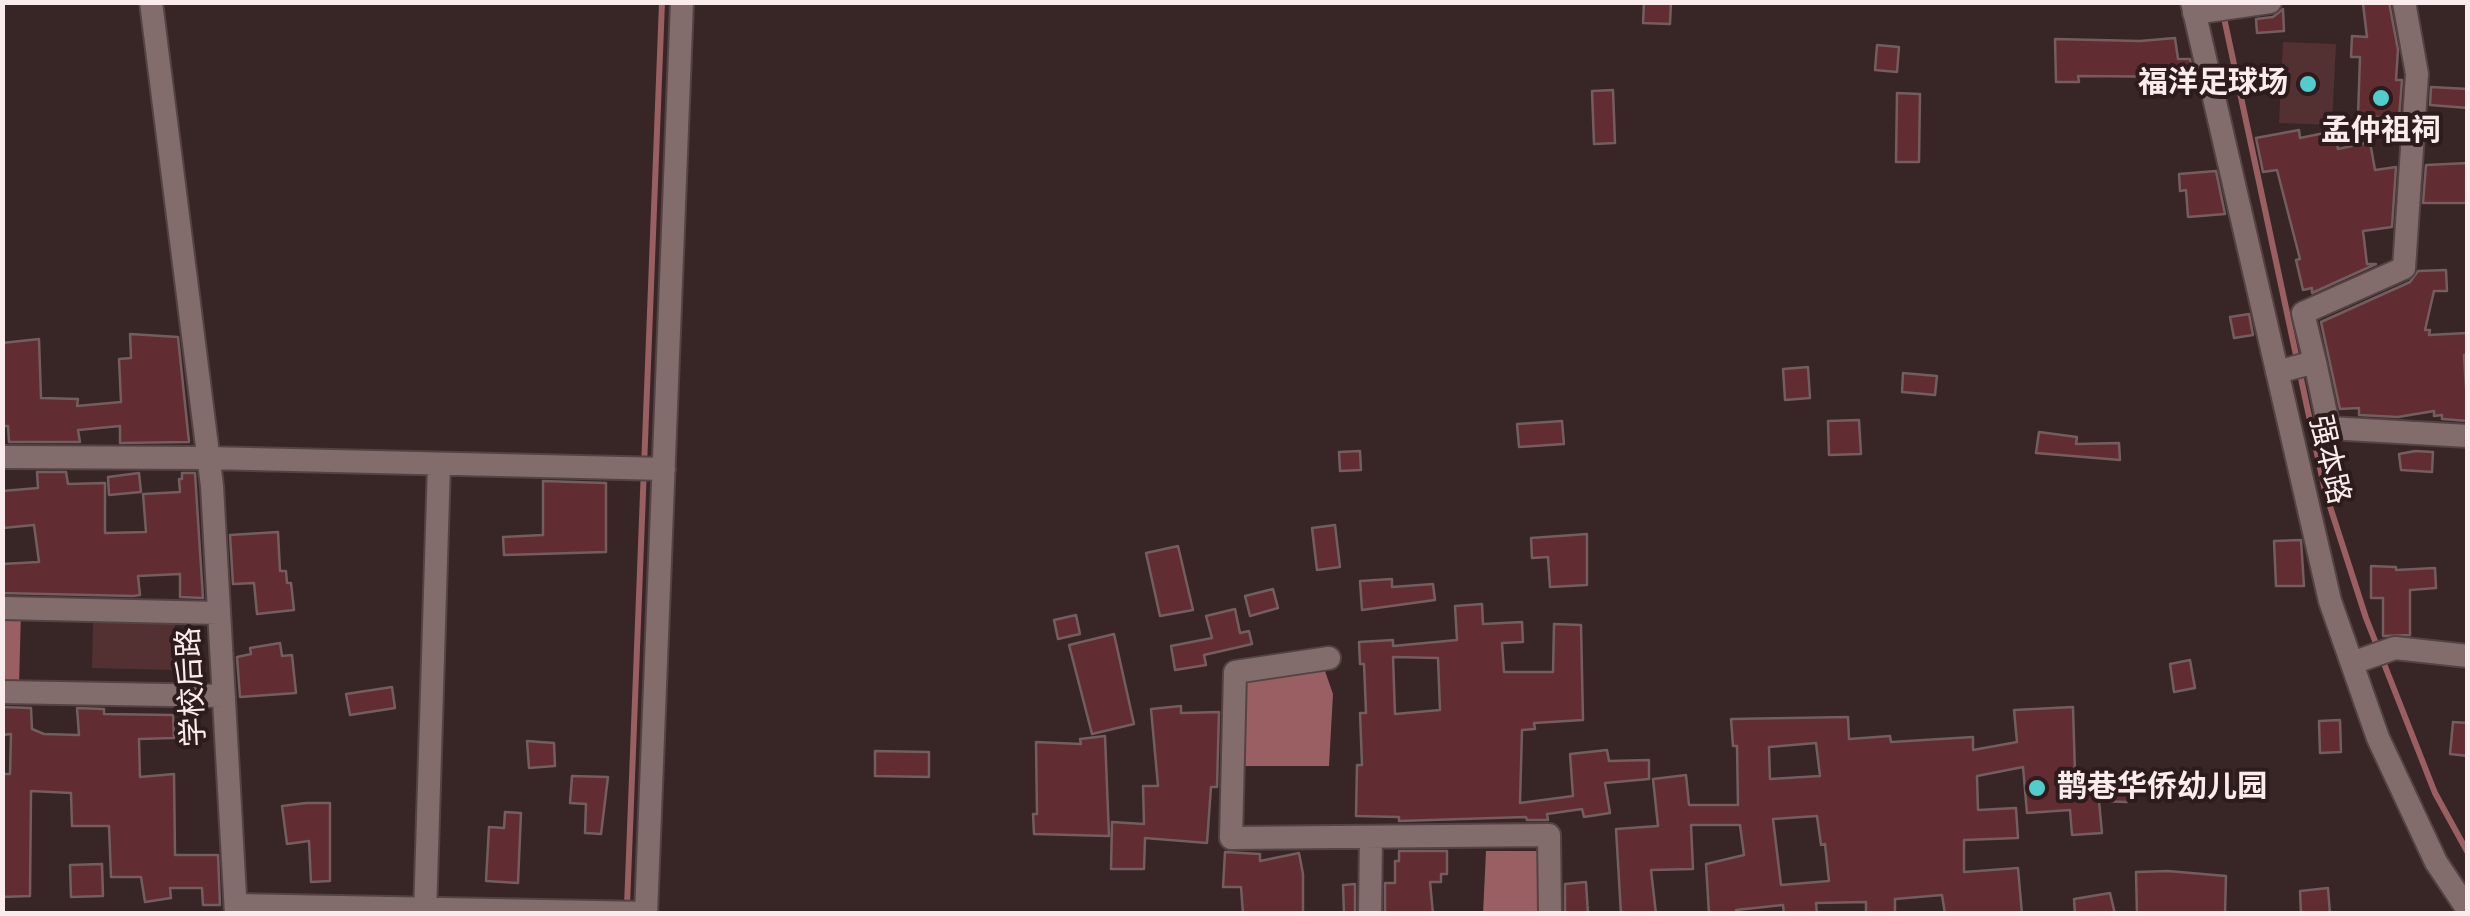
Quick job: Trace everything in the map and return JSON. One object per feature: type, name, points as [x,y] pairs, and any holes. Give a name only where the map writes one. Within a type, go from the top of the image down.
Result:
[{"type":"street","name":"学校后路","points":[[151,2],[208,458],[236,909]]},
{"type":"street","points":[[236,909],[646,913],[650,469],[682,2]]},
{"type":"street","points":[[2207,8],[2270,2]]},
{"type":"street","points":[[2404,2],[2417,74],[2404,268],[2304,314],[2297,367],[2329,428],[2468,436]]},
{"type":"street","name":"强本路","points":[[2207,8],[2297,367],[2330,601],[2370,656],[2386,756],[2436,862],[2468,910]]},
{"type":"street","points":[[2,457],[650,469]]},
{"type":"street","points":[[425,911],[439,464]]},
{"type":"street","points":[[2,608],[219,613]]},
{"type":"street","points":[[2370,656],[2395,648],[2468,656]]},
{"type":"street","points":[[1330,658],[1235,672],[1231,838],[1550,835],[1550,914]]},
{"type":"street","points":[[2,692],[224,696]]},
{"type":"street","points":[[1370,914],[1371,837]]},
{"type":"shaded area","name":"福洋足球场","points":[[2283,42],[2336,44],[2332,125],[2279,123]]},
{"type":"shaded area","points":[[3,610],[21,611],[19,686],[3,686]]},
{"type":"shaded area","points":[[93,622],[175,624],[174,670],[92,668]]},
{"type":"shaded area","points":[[1289,670],[1325,671],[1333,694],[1329,766],[1236,766],[1245,678]]},
{"type":"shaded area","points":[[1486,851],[1542,851],[1541,913],[1483,914]]},
{"type":"building","points":[[1644,2],[1671,2],[1670,24],[1643,23]]},
{"type":"building","points":[[2389,2],[2398,50],[2396,80],[2402,80],[2399,118],[2358,116],[2360,57],[2351,57],[2352,36],[2367,37],[2363,4]]},
{"type":"building","points":[[2283,9],[2284,31],[2257,33],[2256,19],[2273,17]]},
{"type":"building","points":[[2175,38],[2178,59],[2190,59],[2194,77],[2078,76],[2079,82],[2056,82],[2055,39]]},
{"type":"building","points":[[1877,45],[1899,47],[1897,72],[1875,70]]},
{"type":"building","points":[[2431,87],[2468,89],[2468,108],[2430,105]]},
{"type":"building","points":[[1613,90],[1615,143],[1594,144],[1592,91]]},
{"type":"building","points":[[1897,93],[1920,94],[1919,162],[1896,162]]},
{"type":"building","points":[[2299,130],[2300,138],[2334,131],[2338,149],[2370,142],[2375,170],[2396,167],[2392,227],[2363,231],[2367,264],[2376,264],[2312,293],[2312,288],[2303,290],[2296,260],[2300,259],[2277,170],[2263,172],[2256,138]]},
{"type":"building","points":[[2468,163],[2468,203],[2423,203],[2426,165]]},
{"type":"building","points":[[2216,171],[2225,214],[2188,217],[2186,190],[2180,191],[2179,174]]},
{"type":"building","points":[[2446,270],[2447,291],[2434,291],[2425,330],[2430,330],[2429,335],[2467,333],[2468,355],[2464,355],[2468,421],[2442,419],[2442,415],[2434,416],[2434,411],[2398,417],[2359,415],[2359,408],[2340,409],[2321,322],[2410,282],[2418,271]]},
{"type":"building","points":[[2249,314],[2253,335],[2234,338],[2230,317]]},
{"type":"building","points":[[130,334],[178,337],[189,442],[120,443],[120,426],[78,430],[80,442],[9,442],[8,426],[2,426],[2,343],[39,339],[41,398],[78,399],[77,406],[121,402],[119,359],[131,358]]},
{"type":"building","points":[[1808,367],[1810,398],[1785,400],[1783,369]]},
{"type":"building","points":[[1903,373],[1937,376],[1935,395],[1902,392]]},
{"type":"building","points":[[1859,420],[1861,454],[1829,455],[1828,421]]},
{"type":"building","points":[[1562,421],[1564,444],[1519,447],[1517,424]]},
{"type":"building","points":[[2039,432],[2077,437],[2076,444],[2119,443],[2120,460],[2036,453]]},
{"type":"building","points":[[1360,451],[1361,470],[1340,471],[1339,452]]},
{"type":"building","points":[[2433,452],[2432,472],[2401,470],[2399,454]]},
{"type":"building","points":[[37,472],[66,472],[68,484],[105,483],[105,533],[146,532],[143,494],[180,492],[182,473],[195,473],[203,598],[180,597],[180,574],[138,576],[140,595],[133,596],[2,593],[2,564],[39,562],[34,525],[3,528],[2,491],[38,488]]},
{"type":"building","points":[[139,473],[141,492],[109,495],[108,477]]},
{"type":"building","points":[[543,481],[606,483],[606,552],[504,555],[503,537],[543,535]]},
{"type":"building","points":[[1335,525],[1340,567],[1317,570],[1312,528]]},
{"type":"building","points":[[278,532],[280,571],[286,571],[287,583],[291,583],[294,610],[257,614],[254,583],[233,584],[230,535]]},
{"type":"building","points":[[1587,534],[1587,585],[1550,587],[1548,557],[1532,558],[1531,538]]},
{"type":"building","points":[[2301,540],[2304,586],[2276,586],[2274,541]]},
{"type":"building","points":[[1178,546],[1193,610],[1160,616],[1146,553]]},
{"type":"building","points":[[2371,566],[2396,570],[2435,568],[2436,588],[2410,590],[2410,635],[2383,636],[2383,598],[2371,598]]},
{"type":"building","points":[[1392,579],[1392,587],[1433,584],[1435,600],[1362,610],[1360,581]]},
{"type":"building","points":[[1273,589],[1278,608],[1250,616],[1245,596]]},
{"type":"building","points":[[1482,604],[1483,624],[1522,622],[1523,642],[1502,643],[1504,672],[1553,672],[1554,624],[1581,625],[1583,720],[1534,723],[1535,729],[1522,730],[1520,803],[1573,796],[1570,754],[1607,750],[1609,761],[1649,760],[1649,779],[1605,783],[1610,813],[1584,817],[1582,809],[1547,814],[1548,820],[1526,817],[1399,821],[1399,817],[1356,816],[1357,765],[1362,765],[1360,713],[1366,713],[1359,642],[1393,640],[1393,646],[1457,640],[1455,606]],"holes":[[[1393,657],[1438,658],[1440,710],[1395,714]]]},
{"type":"building","points":[[1235,609],[1240,633],[1249,631],[1252,644],[1204,655],[1206,665],[1175,670],[1171,646],[1212,638],[1206,616]]},
{"type":"building","points":[[1076,615],[1080,634],[1058,639],[1054,620]]},
{"type":"building","points":[[1114,634],[1134,724],[1092,734],[1069,645]]},
{"type":"building","points":[[280,643],[282,656],[292,655],[296,693],[240,697],[237,657],[251,654],[250,648]]},
{"type":"building","points":[[2190,660],[2195,688],[2174,692],[2170,664]]},
{"type":"building","points":[[392,687],[395,708],[350,715],[346,694]]},
{"type":"building","points":[[1181,706],[1181,713],[1219,712],[1217,787],[1211,787],[1207,843],[1145,838],[1144,869],[1111,869],[1112,822],[1144,824],[1143,786],[1158,786],[1151,709]]},
{"type":"building","points":[[2,707],[31,708],[32,729],[44,734],[79,735],[77,708],[104,709],[104,714],[173,715],[174,738],[139,739],[140,777],[174,774],[175,855],[218,855],[220,905],[203,905],[202,888],[170,888],[171,898],[145,902],[141,877],[111,877],[109,826],[72,826],[71,793],[31,791],[30,896],[2,897],[2,774],[10,774],[11,734],[2,735]]},
{"type":"building","points":[[2073,707],[2075,773],[2128,775],[2127,802],[2099,801],[2102,833],[2072,835],[2070,810],[2027,813],[2023,767],[1977,776],[1978,810],[2016,808],[2018,838],[1964,840],[1964,872],[2018,868],[2022,914],[1945,914],[1942,895],[1895,899],[1895,914],[1866,914],[1866,902],[1816,903],[1817,914],[1784,914],[1783,905],[1736,910],[1736,914],[1709,914],[1706,864],[1744,855],[1740,825],[1691,825],[1693,869],[1651,870],[1656,914],[1621,914],[1616,829],[1658,826],[1653,779],[1686,775],[1689,805],[1738,805],[1737,746],[1733,746],[1731,719],[1848,717],[1849,739],[1890,736],[1891,742],[1973,737],[1973,750],[2017,742],[2014,710]],"holes":[[[1816,743],[1820,776],[1770,779],[1769,747]],[[1817,816],[1829,881],[1781,885],[1773,819]]]},
{"type":"building","points":[[2340,720],[2341,752],[2320,753],[2319,721]]},
{"type":"building","points":[[2453,722],[2468,723],[2468,756],[2450,754]]},
{"type":"building","points":[[1105,736],[1109,836],[1034,834],[1036,742],[1081,744],[1080,739]]},
{"type":"building","points":[[527,741],[554,743],[555,766],[529,768]]},
{"type":"building","points":[[875,751],[929,752],[929,777],[875,776]]},
{"type":"building","points":[[572,776],[608,777],[601,834],[585,833],[586,804],[570,803]]},
{"type":"building","points":[[330,803],[330,881],[311,882],[309,841],[287,844],[282,806]]},
{"type":"building","points":[[505,812],[521,813],[518,883],[486,881],[489,827],[504,828]]},
{"type":"building","points":[[1399,851],[1447,851],[1447,874],[1441,874],[1441,882],[1430,882],[1433,914],[1385,912],[1385,883],[1395,883]]},
{"type":"building","points":[[1225,852],[1260,854],[1260,861],[1299,853],[1303,914],[1243,914],[1241,887],[1223,887]]},
{"type":"building","points":[[102,864],[103,896],[71,897],[70,865]]},
{"type":"building","points":[[2136,872],[2226,876],[2225,914],[2137,914]]},
{"type":"building","points":[[1586,882],[1588,914],[1565,914],[1565,884]]},
{"type":"building","points":[[1355,884],[1355,914],[1344,914],[1343,885]]},
{"type":"building","points":[[2328,888],[2330,914],[2301,914],[2300,891]]},
{"type":"building","points":[[2110,893],[2115,914],[2075,914],[2074,899]]},
{"type":"waterway","points":[[627,906],[662,2]]},
{"type":"waterway","points":[[2223,13],[2325,491],[2366,618],[2435,793],[2468,853]]},
{"type":"place","name":"福洋足球场","points":[[2308,84]]},
{"type":"place","name":"孟仲祖祠","points":[[2381,98]]},
{"type":"place","name":"鹊巷华侨幼儿园","points":[[2037,788]]}]
